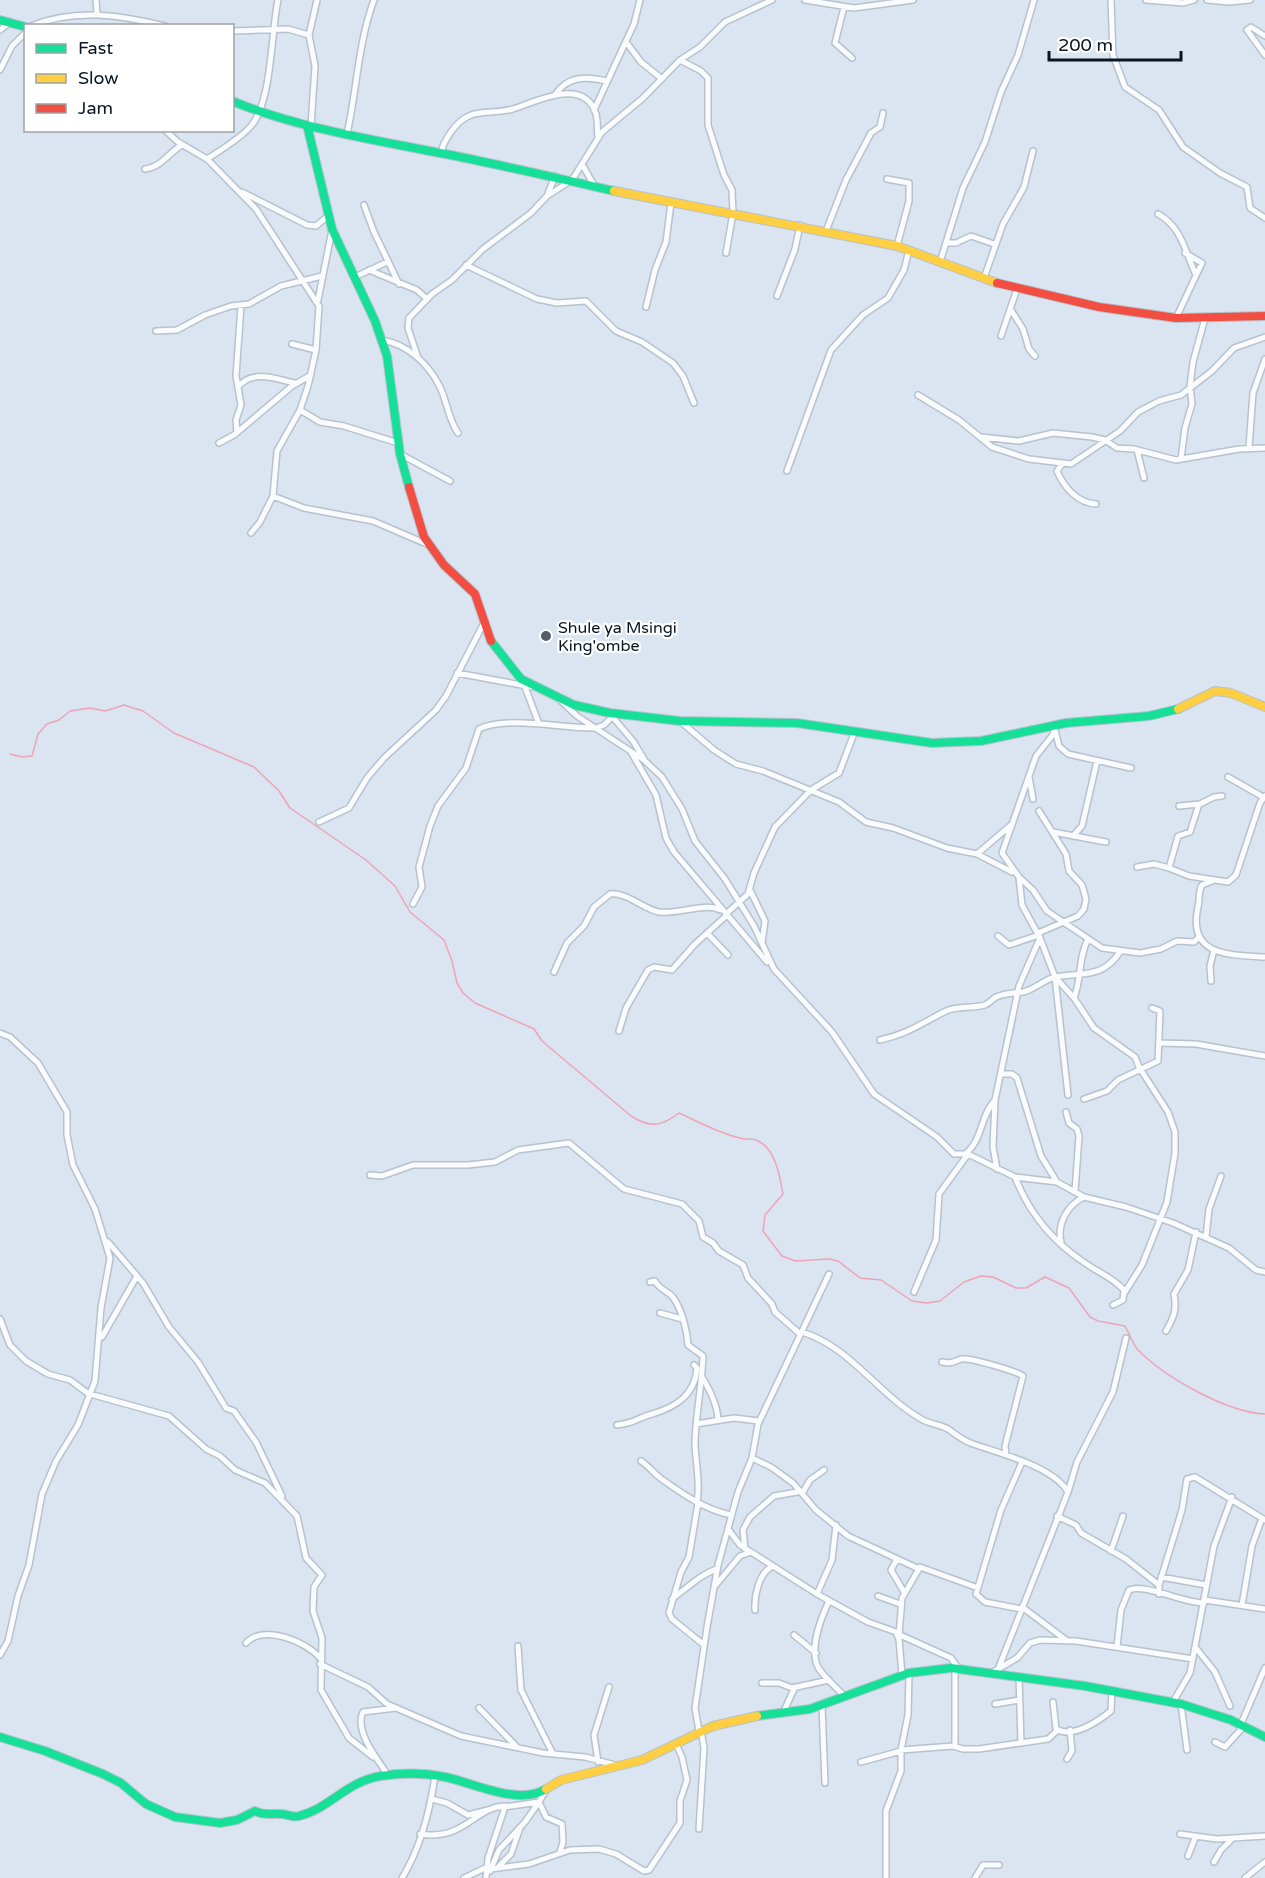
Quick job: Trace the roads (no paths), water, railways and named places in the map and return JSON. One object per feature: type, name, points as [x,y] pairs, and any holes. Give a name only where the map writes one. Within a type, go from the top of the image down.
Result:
[{"type":"street","points":[[96,0],[97,13]]},
{"type":"street","points":[[207,159],[249,128],[259,112],[269,70],[272,30],[278,0]]},
{"type":"street","points":[[317,0],[309,35],[315,66],[309,125],[332,229],[381,339],[389,365],[400,454],[420,527],[429,545],[444,565],[475,594],[495,647],[529,687],[539,724]]},
{"type":"street","points":[[347,134],[355,98],[362,33],[374,0]]},
{"type":"street","points":[[594,110],[626,42],[640,0]]},
{"type":"street","points":[[418,358],[408,320],[427,299],[452,280],[492,241],[522,220],[547,196],[572,180],[598,138],[611,122],[629,110],[681,60],[695,52],[725,22],[772,0]]},
{"type":"street","points":[[809,0],[844,7],[913,0]]},
{"type":"street","points":[[940,261],[963,188],[985,142],[1001,92],[1018,55],[1034,0]]},
{"type":"street","points":[[1111,0],[1113,55],[1125,87],[1159,110],[1183,147],[1220,173],[1246,187],[1250,208],[1265,218]]},
{"type":"street","points":[[1146,0],[1183,3],[1194,0]]},
{"type":"street","points":[[1211,0],[1250,0]]},
{"type":"street","points":[[844,7],[836,43],[852,58]]},
{"type":"street","points":[[36,24],[50,19],[97,13],[131,17],[157,24]]},
{"type":"street","points":[[0,20],[24,27]]},
{"type":"street","points":[[0,30],[9,23]]},
{"type":"street","points":[[1265,36],[1251,27],[1247,30],[1265,55]]},
{"type":"street","points":[[234,31],[293,30],[309,35]]},
{"type":"street","points":[[0,70],[7,53],[24,34]]},
{"type":"street","points":[[626,42],[641,62],[662,79]]},
{"type":"street","points":[[681,60],[701,71],[708,78],[708,125],[724,175],[732,190],[733,213],[726,253]]},
{"type":"street","points":[[555,95],[573,79],[588,77],[606,81]]},
{"type":"street","points":[[441,153],[451,133],[465,116],[512,109],[533,100],[555,95],[577,96],[588,102],[594,110],[598,138]]},
{"type":"street","points":[[234,102],[259,112],[347,134],[555,176],[671,203],[800,225],[897,246],[1017,289],[1099,307],[1176,318],[1265,316]]},
{"type":"street","points":[[826,231],[846,180],[871,133],[880,127],[883,113]]},
{"type":"street","points":[[167,132],[182,145],[207,159],[239,190],[262,217],[289,264],[317,302],[320,311],[311,375],[300,410],[277,451],[273,496],[260,522],[250,533]]},
{"type":"street","points":[[145,169],[158,167],[172,151],[182,145]]},
{"type":"street","points":[[984,278],[994,244],[1024,187],[1033,151]]},
{"type":"street","points":[[583,165],[595,187]]},
{"type":"street","points":[[547,196],[555,176]]},
{"type":"street","points":[[887,179],[909,183],[909,201],[897,246]]},
{"type":"street","points":[[239,190],[307,225],[316,226],[330,214]]},
{"type":"street","points":[[646,307],[654,270],[666,242],[671,203]]},
{"type":"street","points":[[364,205],[387,262],[399,284]]},
{"type":"street","points":[[1158,214],[1167,219],[1178,231],[1196,276]]},
{"type":"street","points":[[777,296],[795,249],[800,225]]},
{"type":"street","points":[[317,302],[332,229]]},
{"type":"street","points":[[946,243],[956,243],[971,236],[994,244]]},
{"type":"street","points":[[787,471],[831,350],[863,315],[888,298],[904,270],[909,250]]},
{"type":"street","points":[[1176,318],[1202,263],[1185,253]]},
{"type":"street","points":[[355,277],[387,262]]},
{"type":"street","points":[[466,265],[537,299],[557,303],[586,301],[616,331],[649,345],[673,363],[683,375],[694,403]]},
{"type":"street","points":[[369,270],[417,290],[427,299]]},
{"type":"street","points":[[156,331],[174,330],[205,315],[266,297],[275,288],[302,279],[322,276]]},
{"type":"street","points":[[1001,336],[1017,289]]},
{"type":"street","points":[[237,432],[236,420],[241,405],[236,376],[241,306]]},
{"type":"street","points":[[1011,310],[1023,329],[1029,349],[1035,356]]},
{"type":"street","points":[[1181,459],[1185,428],[1192,404],[1190,386],[1193,362],[1205,318]]},
{"type":"street","points":[[918,395],[959,420],[986,443],[1009,453],[1062,464],[1075,463],[1120,431],[1138,412],[1159,401],[1181,395],[1212,371],[1234,348],[1265,337]]},
{"type":"street","points":[[381,339],[399,344],[418,358],[439,385],[458,433]]},
{"type":"street","points":[[292,344],[316,350]]},
{"type":"street","points":[[1249,447],[1253,393],[1265,359]]},
{"type":"street","points":[[219,443],[237,432],[296,384],[311,375]]},
{"type":"street","points":[[238,387],[245,379],[258,376],[296,384]]},
{"type":"street","points":[[300,410],[320,422],[344,426],[398,443]]},
{"type":"street","points":[[980,436],[1020,441],[1053,433],[1105,440],[1117,448],[1137,450],[1158,458],[1181,459],[1249,447],[1265,448]]},
{"type":"street","points":[[1137,450],[1143,478]]},
{"type":"street","points":[[400,454],[450,481]]},
{"type":"street","points":[[1062,464],[1058,473],[1065,487],[1083,502],[1096,504]]},
{"type":"street","points":[[273,496],[304,508],[373,521],[429,545]]},
{"type":"street","points":[[319,822],[343,812],[351,805],[366,778],[384,758],[427,721],[441,704],[484,621]]},
{"type":"street","points":[[458,673],[529,687],[560,700],[611,715],[681,721],[797,723],[932,743],[993,739],[1171,712],[1215,691],[1231,693],[1265,707]]},
{"type":"street","points":[[560,700],[577,716],[644,760],[667,783],[695,841],[740,903],[774,969]]},
{"type":"street","points":[[413,904],[422,887],[419,867],[430,826],[438,806],[447,797],[466,768],[477,732],[490,726],[539,724],[568,728],[596,728],[611,715]]},
{"type":"street","points":[[611,715],[633,741],[644,760]]},
{"type":"street","points":[[681,721],[714,750],[736,764],[811,790],[848,806],[866,822],[893,828],[946,848],[977,854],[1016,875],[1033,890],[1047,911],[1102,948],[1120,952],[1145,953],[1177,941],[1194,942],[1199,937]]},
{"type":"street","points":[[1055,728],[1063,751],[1131,768]]},
{"type":"street","points":[[997,865],[1037,753],[1055,728]]},
{"type":"street","points":[[618,1031],[626,1008],[648,970],[654,967],[672,970],[726,913],[740,903],[750,890],[752,876],[775,827],[811,790],[839,773],[855,730]]},
{"type":"street","points":[[630,751],[656,795],[669,844],[687,870],[832,1032],[874,1094],[937,1137],[954,1154],[967,1154],[1015,1177],[1057,1182],[1084,1197],[1126,1207],[1196,1232],[1229,1248],[1256,1270],[1265,1272]]},
{"type":"street","points":[[1073,836],[1082,826],[1097,761]]},
{"type":"street","points":[[1029,775],[1033,799]]},
{"type":"street","points":[[1137,867],[1154,864],[1169,867],[1181,874],[1228,882],[1234,879],[1264,796],[1228,777]]},
{"type":"street","points":[[1179,806],[1199,804],[1222,796]]},
{"type":"street","points":[[1169,867],[1178,836],[1190,832],[1199,804]]},
{"type":"street","points":[[998,936],[1009,945],[1039,935],[1082,913],[1086,899],[1082,885],[1069,871],[1066,854],[1039,811]]},
{"type":"street","points":[[977,854],[1012,824]]},
{"type":"street","points":[[1053,832],[1106,842]]},
{"type":"street","points":[[1002,853],[1016,875],[1022,905],[1039,935],[1055,977],[1068,1095]]},
{"type":"street","points":[[1215,880],[1200,887],[1195,922],[1199,937],[1214,950],[1265,957]]},
{"type":"street","points":[[750,890],[765,921],[762,945]]},
{"type":"street","points":[[554,972],[567,943],[584,926],[594,908],[610,894],[618,895],[657,912],[675,913],[712,908],[726,913]]},
{"type":"street","points":[[708,934],[728,955]]},
{"type":"street","points":[[997,1169],[993,1147],[995,1100],[1018,991],[1039,935]]},
{"type":"street","points":[[1074,998],[1080,976],[1081,953],[1088,939]]},
{"type":"street","points":[[1211,981],[1209,966],[1214,950]]},
{"type":"street","points":[[880,1040],[905,1034],[933,1016],[956,1007],[970,1009],[986,1005],[997,997],[1018,991],[1024,992],[1055,977],[1080,976],[1111,964],[1120,952]]},
{"type":"street","points":[[1055,977],[1074,998],[1096,1030],[1133,1054],[1140,1070],[1168,1112],[1175,1132],[1175,1153],[1168,1199],[1142,1265],[1125,1292],[1123,1300],[1113,1305]]},
{"type":"street","points":[[1084,1099],[1091,1099],[1107,1091],[1118,1080],[1158,1061],[1160,1011],[1152,1008]]},
{"type":"street","points":[[0,1033],[10,1037],[38,1063],[62,1100],[68,1118],[73,1165],[90,1197],[110,1258],[95,1381],[78,1425],[56,1461],[42,1494],[29,1565],[18,1596],[8,1641],[0,1655]]},
{"type":"street","points":[[1160,1043],[1196,1044],[1265,1056]]},
{"type":"street","points":[[1002,1074],[1012,1074],[1017,1078],[1041,1156],[1057,1182]]},
{"type":"street","points":[[914,1292],[936,1240],[939,1194],[976,1144],[988,1110],[995,1100]]},
{"type":"street","points":[[1066,1112],[1069,1123],[1076,1127],[1079,1136],[1075,1191]]},
{"type":"street","points":[[370,1175],[382,1176],[413,1165],[468,1165],[495,1162],[518,1150],[569,1143],[624,1189],[682,1204],[699,1221],[703,1237],[713,1243],[719,1251],[743,1265],[749,1280],[776,1312],[800,1333],[820,1340],[843,1355],[880,1385],[895,1402],[921,1419],[946,1428],[966,1441],[1006,1455],[1060,1481],[1068,1492]]},
{"type":"street","points":[[1206,1236],[1209,1209],[1221,1176]]},
{"type":"street","points":[[1015,1177],[1029,1209],[1062,1244],[1074,1256],[1114,1279],[1125,1292]]},
{"type":"street","points":[[1062,1244],[1061,1226],[1067,1210],[1084,1197]]},
{"type":"street","points":[[1166,1331],[1175,1315],[1177,1304],[1174,1294],[1189,1268],[1196,1232]]},
{"type":"street","points":[[105,1239],[137,1276],[170,1327],[198,1362],[226,1408],[234,1411],[256,1442],[286,1505]]},
{"type":"street","points":[[699,1829],[704,1748],[695,1708],[717,1569],[731,1515],[752,1458],[759,1421],[829,1274]]},
{"type":"street","points":[[99,1340],[137,1276]]},
{"type":"street","points":[[650,1282],[655,1281],[659,1288],[672,1297],[688,1331],[688,1345],[703,1356],[696,1409],[695,1450],[700,1486],[698,1503],[688,1557],[671,1599],[669,1613],[672,1619],[704,1645]]},
{"type":"street","points":[[660,1313],[682,1318]]},
{"type":"street","points":[[0,1319],[10,1345],[26,1361],[48,1374],[70,1380],[90,1395],[169,1416],[204,1448],[220,1456],[236,1470],[259,1478],[286,1505],[300,1523],[307,1561],[322,1575],[314,1587],[314,1611],[322,1638],[321,1690],[348,1738],[373,1757],[388,1775]]},
{"type":"street","points":[[996,1670],[1068,1492],[1077,1462],[1117,1384],[1126,1338]]},
{"type":"street","points":[[942,1362],[951,1364],[965,1359],[1002,1366],[1023,1376],[1005,1446],[1006,1455]]},
{"type":"street","points":[[617,1425],[634,1423],[663,1412],[685,1396],[695,1383],[697,1368],[694,1365]]},
{"type":"street","points":[[701,1376],[710,1399],[716,1405],[718,1419]]},
{"type":"street","points":[[685,1396],[696,1409]]},
{"type":"street","points":[[696,1424],[734,1418],[759,1421]]},
{"type":"street","points":[[752,1458],[777,1471],[803,1492],[816,1510],[852,1539],[919,1569],[933,1570],[978,1588]]},
{"type":"street","points":[[642,1461],[663,1480],[698,1503],[714,1511],[731,1515]]},
{"type":"street","points":[[1022,1462],[1001,1510],[976,1594],[980,1600],[1022,1608],[1068,1641]]},
{"type":"street","points":[[803,1492],[810,1480],[824,1470]]},
{"type":"street","points":[[1159,1594],[1161,1577],[1182,1510],[1187,1479],[1195,1477],[1232,1497],[1263,1519],[1252,1546],[1242,1605]]},
{"type":"street","points":[[748,1550],[743,1530],[750,1517],[774,1496],[803,1492]]},
{"type":"street","points":[[1186,1750],[1177,1703],[1196,1648],[1214,1546],[1232,1497]]},
{"type":"street","points":[[1057,1516],[1078,1527],[1081,1533],[1159,1585]]},
{"type":"street","points":[[1111,1551],[1123,1516]]},
{"type":"street","points":[[817,1594],[832,1560],[836,1525]]},
{"type":"street","points":[[728,1529],[734,1539],[748,1550],[829,1601],[868,1622],[892,1630],[899,1636],[951,1658],[957,1668],[955,1746]]},
{"type":"street","points":[[714,1587],[740,1556],[748,1550]]},
{"type":"street","points":[[897,1559],[891,1570],[904,1592]]},
{"type":"street","points":[[755,1610],[755,1592],[768,1569],[773,1566]]},
{"type":"street","points":[[671,1599],[694,1584],[704,1573],[717,1569]]},
{"type":"street","points":[[886,1878],[885,1811],[900,1777],[901,1750],[908,1715],[899,1636],[900,1604],[904,1592],[919,1569]]},
{"type":"street","points":[[1161,1577],[1206,1585]]},
{"type":"street","points":[[1117,1647],[1121,1610],[1130,1590],[1141,1588],[1187,1602],[1242,1605],[1265,1609]]},
{"type":"street","points":[[878,1596],[900,1604]]},
{"type":"street","points":[[829,1601],[818,1628],[817,1665],[845,1697]]},
{"type":"street","points":[[246,1643],[253,1637],[280,1635],[313,1651],[321,1662],[369,1687],[378,1698],[461,1736],[553,1754],[585,1757],[621,1767]]},
{"type":"street","points":[[794,1635],[816,1653]]},
{"type":"street","points":[[996,1670],[1017,1658],[1034,1641],[1068,1641],[1193,1659]]},
{"type":"street","points":[[518,1646],[517,1666],[521,1690],[553,1754]]},
{"type":"street","points":[[1196,1648],[1215,1672],[1230,1706]]},
{"type":"street","points":[[0,1737],[38,1747],[85,1766],[119,1782],[141,1801],[164,1812],[215,1823],[232,1822],[255,1811],[262,1815],[282,1814],[297,1817],[310,1812],[332,1795],[356,1782],[388,1775],[435,1776],[498,1793],[534,1794],[546,1790],[561,1780],[621,1767],[676,1744],[700,1730],[737,1719],[783,1714],[822,1706],[905,1674],[957,1668],[996,1670],[1177,1703],[1243,1725],[1265,1737]]},
{"type":"street","points":[[1215,1742],[1226,1747],[1243,1725],[1265,1668]]},
{"type":"street","points":[[1019,1676],[1021,1743]]},
{"type":"street","points":[[762,1683],[795,1687],[829,1680]]},
{"type":"street","points":[[598,1762],[594,1735],[609,1687]]},
{"type":"street","points":[[783,1714],[795,1687]]},
{"type":"street","points":[[861,1762],[901,1750],[955,1746],[963,1749],[979,1749],[1048,1739],[1058,1731],[1088,1727],[1111,1711],[1112,1690]]},
{"type":"street","points":[[995,1704],[1019,1700]]},
{"type":"street","points":[[1053,1702],[1058,1731]]},
{"type":"street","points":[[822,1706],[825,1783]]},
{"type":"street","points":[[480,1707],[517,1747]]},
{"type":"street","points":[[373,1757],[359,1724],[363,1712],[396,1708]]},
{"type":"street","points":[[1067,1759],[1072,1751],[1070,1730]]},
{"type":"street","points":[[465,1878],[491,1868],[529,1864],[560,1852],[607,1850],[644,1871],[649,1870],[680,1823],[679,1805],[687,1780],[682,1756],[676,1744]]},
{"type":"street","points":[[402,1878],[432,1799],[435,1776]]},
{"type":"street","points":[[486,1878],[499,1850],[520,1827],[546,1790]]},
{"type":"street","points":[[432,1799],[447,1803],[468,1815],[507,1806],[539,1802]]},
{"type":"street","points":[[539,1802],[546,1817],[561,1824],[563,1838],[560,1852]]},
{"type":"street","points":[[491,1868],[497,1825],[507,1806]]},
{"type":"street","points":[[420,1834],[448,1834],[466,1826],[489,1810]]},
{"type":"street","points":[[491,1868],[510,1854],[520,1827]]},
{"type":"street","points":[[1180,1834],[1195,1838],[1233,1839],[1265,1836]]},
{"type":"street","points":[[1188,1856],[1195,1838]]},
{"type":"street","points":[[1214,1862],[1221,1850],[1233,1839]]},
{"type":"street","points":[[1245,1878],[1265,1862]]},
{"type":"street","points":[[975,1878],[983,1865],[999,1865]]},
{"type":"waterway","points":[[10,754],[22,757],[32,756],[38,734],[47,724],[59,720],[70,711],[90,708],[105,711],[124,705],[143,711],[174,733],[254,767],[279,791],[290,808],[366,860],[395,886],[410,912],[444,940],[457,983],[463,993],[475,1003],[534,1029],[542,1041],[631,1116],[644,1123],[661,1123],[679,1113],[724,1133],[742,1139],[756,1140],[764,1145],[776,1164],[783,1194],[765,1215],[763,1231],[782,1256],[795,1261],[829,1259],[838,1261],[860,1278],[881,1280],[912,1301],[927,1303],[940,1301],[964,1282],[981,1276],[993,1277],[1016,1288],[1026,1288],[1045,1277],[1069,1288],[1090,1317],[1098,1321],[1125,1326],[1138,1350],[1180,1382],[1233,1407],[1265,1414]]},
{"type":"place","name":"Shule ya Msingi King'ombe","points":[[546,636]]}]
